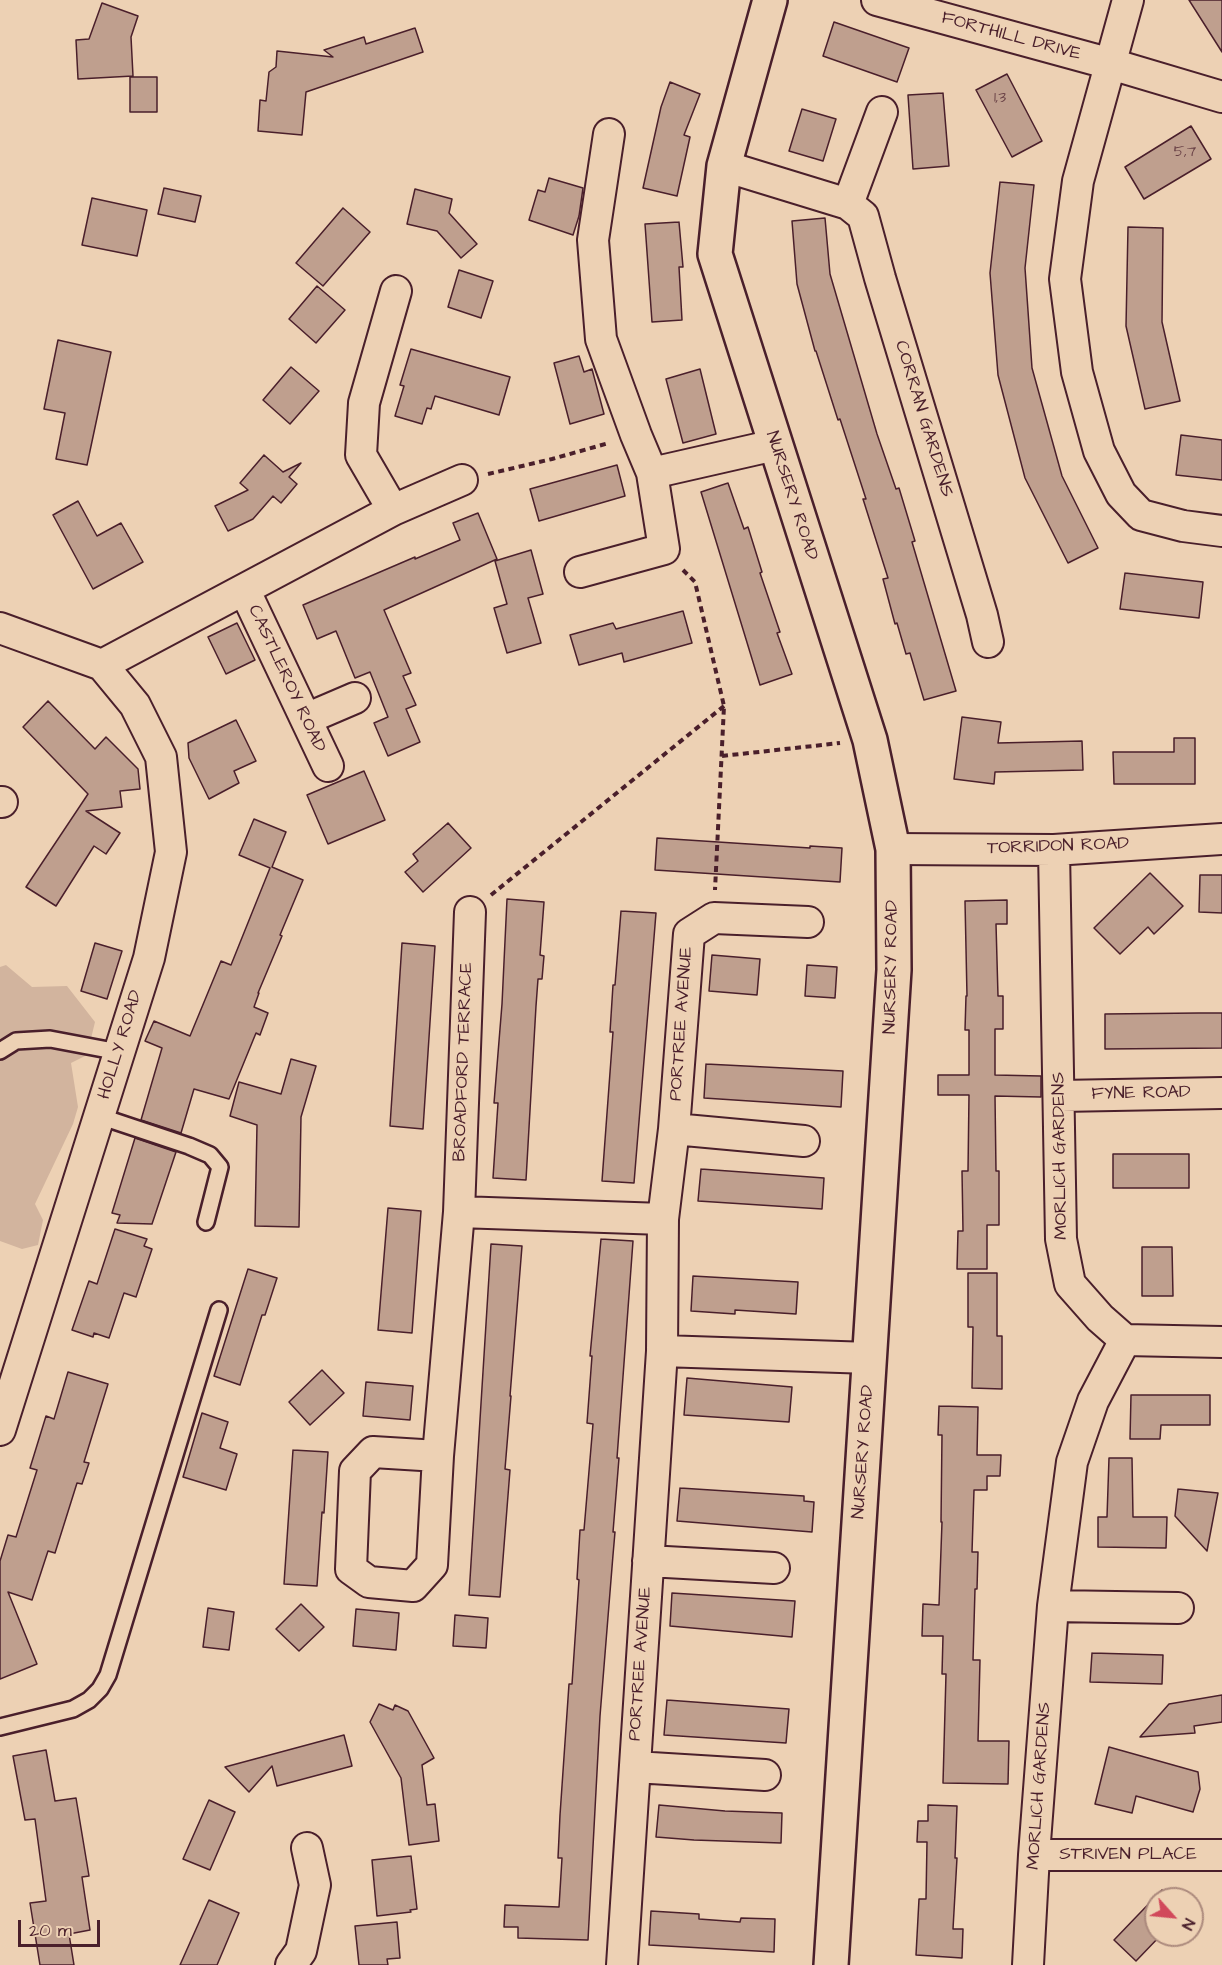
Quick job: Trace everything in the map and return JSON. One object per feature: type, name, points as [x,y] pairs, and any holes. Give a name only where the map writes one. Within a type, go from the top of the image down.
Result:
[{"type":"street","name":"NURSERY ROAD","points":[[770,0],[724,166],[715,254],[870,740],[893,849],[894,970],[831,1965]]},
{"type":"street","name":"FORTHILL DRIVE","points":[[877,0],[1222,97]]},
{"type":"street","points":[[1128,0],[1078,181],[1065,279],[1077,372],[1099,451],[1121,494],[1141,515],[1183,526],[1222,531]]},
{"type":"street","points":[[724,166],[848,204],[882,112]]},
{"type":"street","points":[[580,572],[664,549],[652,473],[601,339],[593,240],[609,134]]},
{"type":"street","name":"CORRAN GARDENS","points":[[848,204],[863,216],[979,604],[988,642]]},
{"type":"street","points":[[393,510],[361,455],[364,403],[396,291]]},
{"type":"street","points":[[652,473],[775,445]]},
{"type":"street","name":"CASTLEROY ROAD","points":[[102,666],[393,510],[462,480]]},
{"type":"street","name":"CASTLEROY ROAD","points":[[245,591],[328,766]]},
{"type":"street","points":[[0,628],[102,666]]},
{"type":"street","name":"HOLLY ROAD","points":[[0,1430],[148,958],[171,852],[161,757],[135,705],[102,666]]},
{"type":"street","points":[[306,719],[355,698]]},
{"type":"street","name":"TORRIDON ROAD","points":[[893,849],[1054,850],[1222,839]]},
{"type":"street","name":"MORLICH GARDENS","points":[[1028,1965],[1053,1606],[1072,1462],[1093,1401],[1125,1340],[1100,1318],[1070,1284],[1061,1239],[1054,850]]},
{"type":"street","name":"BROADFORD TERRACE","points":[[438,1456],[373,1452],[355,1471],[351,1569],[369,1582],[413,1586],[432,1565],[438,1456],[459,1212],[470,912]]},
{"type":"street","points":[[714,918],[808,922]]},
{"type":"street","name":"PORTREE AVENUE","points":[[622,1965],[662,1351],[663,1219],[674,1130],[689,934],[714,918]]},
{"type":"street","name":"FYNE ROAD","points":[[1060,1096],[1222,1093]]},
{"type":"street","points":[[674,1130],[804,1141]]},
{"type":"street","points":[[459,1212],[663,1219]]},
{"type":"street","points":[[1125,1340],[1222,1342]]},
{"type":"street","points":[[662,1351],[870,1358]]},
{"type":"street","name":"PORTREE AVENUE","points":[[648,1561],[774,1568]]},
{"type":"street","points":[[1053,1606],[1178,1608]]},
{"type":"street","name":"PORTREE AVENUE","points":[[634,1767],[765,1775]]},
{"type":"street","points":[[291,1965],[301,1951],[315,1886],[307,1848]]},
{"type":"street","name":"STRIVEN PLACE","points":[[1034,1855],[1222,1855]]},
{"type":"lane","points":[[0,1051],[16,1041],[50,1039],[119,1052]]},
{"type":"lane","points":[[99,1116],[210,1155],[220,1167],[206,1222]]},
{"type":"lane","points":[[0,1727],[73,1709],[89,1700],[108,1675],[219,1310]]},
{"type":"path","points":[[462,480],[552,459],[636,435]]},
{"type":"path","points":[[664,549],[695,582],[724,706],[714,918]]},
{"type":"path","points":[[470,912],[724,706]]},
{"type":"path","points":[[722,756],[870,740]]},
{"type":"shaded area","points":[[6,965],[32,987],[67,986],[95,1022],[87,1055],[71,1063],[78,1107],[73,1124],[35,1204],[43,1220],[38,1245],[22,1249],[0,1241],[0,967]]},
{"type":"building","points":[[1189,0],[1222,0],[1222,52]]},
{"type":"building","points":[[102,3],[138,16],[131,37],[133,76],[78,79],[76,40],[89,39]]},
{"type":"building","points":[[834,22],[909,48],[897,82],[823,56]]},
{"type":"building","points":[[415,28],[423,52],[306,92],[302,135],[258,131],[260,100],[266,101],[269,72],[276,67],[277,51],[333,57],[324,50],[364,37],[366,44]]},
{"type":"building","points":[[1007,74],[1042,141],[1012,157],[976,90]]},
{"type":"building","points":[[130,77],[157,77],[157,112],[130,112]]},
{"type":"building","points":[[670,82],[700,94],[684,135],[690,137],[677,196],[643,188],[661,107]]},
{"type":"building","points":[[943,93],[949,166],[913,169],[908,95]]},
{"type":"building","points":[[802,109],[836,119],[823,161],[789,151]]},
{"type":"building","points":[[1191,126],[1211,159],[1144,199],[1125,167]]},
{"type":"building","points":[[549,178],[583,188],[579,216],[573,235],[529,220],[538,190],[545,192]]},
{"type":"building","points":[[1000,182],[1034,185],[1025,268],[1032,368],[1062,476],[1098,548],[1068,563],[1025,478],[998,375],[990,273]]},
{"type":"building","points":[[164,188],[201,196],[195,222],[158,214]]},
{"type":"building","points":[[415,189],[452,199],[449,213],[477,244],[461,258],[437,231],[407,224]]},
{"type":"building","points":[[92,198],[147,210],[137,256],[82,245]]},
{"type":"building","points":[[343,208],[370,232],[323,286],[296,263]]},
{"type":"building","points":[[825,218],[830,274],[877,434],[896,489],[899,488],[915,541],[912,542],[956,691],[924,700],[910,653],[906,654],[897,623],[895,624],[883,579],[888,578],[863,499],[866,499],[815,351],[797,284],[792,221]]},
{"type":"building","points":[[679,222],[683,267],[679,267],[682,320],[652,322],[645,224]]},
{"type":"building","points":[[1128,227],[1163,228],[1162,322],[1180,401],[1145,409],[1126,326]]},
{"type":"building","points":[[459,270],[493,281],[481,318],[448,307]]},
{"type":"building","points":[[317,286],[345,310],[316,343],[289,319]]},
{"type":"building","points":[[58,340],[111,352],[87,465],[56,459],[65,413],[44,409]]},
{"type":"building","points":[[411,349],[510,377],[499,415],[435,396],[431,409],[427,408],[422,424],[395,416],[404,386],[400,385]]},
{"type":"building","points":[[579,356],[584,372],[592,369],[604,414],[570,424],[554,363]]},
{"type":"building","points":[[291,367],[319,391],[290,424],[263,400]]},
{"type":"building","points":[[700,369],[716,434],[683,443],[666,379]]},
{"type":"building","points":[[1181,435],[1222,440],[1222,480],[1176,475]]},
{"type":"building","points":[[264,455],[283,472],[301,463],[289,477],[297,484],[281,503],[273,496],[253,519],[228,531],[215,506],[248,490],[240,483]]},
{"type":"building","points":[[617,465],[625,496],[539,521],[530,489]]},
{"type":"building","points":[[728,483],[744,529],[748,527],[762,572],[760,573],[780,632],[777,633],[792,674],[760,685],[701,492]]},
{"type":"building","points":[[78,501],[97,536],[121,523],[143,562],[93,589],[53,515]]},
{"type":"building","points":[[478,513],[497,559],[384,610],[411,673],[403,676],[416,705],[406,709],[420,742],[388,756],[374,723],[388,717],[370,672],[355,678],[336,631],[317,639],[303,605],[460,540],[453,523]]},
{"type":"building","points":[[531,550],[543,594],[528,598],[541,643],[507,653],[494,608],[507,604],[495,561]]},
{"type":"building","points":[[1125,573],[1203,582],[1199,618],[1120,609]]},
{"type":"building","points":[[683,611],[692,643],[624,662],[622,653],[579,665],[570,635],[613,623],[616,629]]},
{"type":"building","points":[[237,623],[255,660],[226,674],[208,637]]},
{"type":"building","points":[[48,701],[95,749],[106,737],[138,769],[140,789],[120,791],[122,807],[86,811],[120,833],[106,854],[94,846],[56,906],[26,887],[88,794],[23,727]]},
{"type":"building","points":[[962,717],[1001,722],[998,743],[1082,741],[1083,770],[995,772],[994,784],[954,779]]},
{"type":"building","points":[[236,720],[256,761],[234,771],[239,783],[209,799],[189,758],[188,743]]},
{"type":"building","points":[[1174,738],[1195,738],[1195,784],[1114,784],[1113,752],[1174,752]]},
{"type":"building","points":[[364,771],[385,820],[328,844],[307,795]]},
{"type":"building","points":[[254,819],[286,832],[272,867],[303,880],[254,1007],[268,1013],[260,1035],[256,1033],[229,1099],[194,1089],[181,1133],[141,1120],[162,1048],[145,1041],[154,1021],[190,1036],[221,961],[231,965],[270,868],[239,855]]},
{"type":"building","points":[[448,823],[471,848],[423,892],[405,872],[418,861],[413,854]]},
{"type":"building","points":[[657,838],[842,848],[840,882],[655,870]]},
{"type":"building","points":[[1150,873],[1183,906],[1154,934],[1148,927],[1120,954],[1094,928]]},
{"type":"building","points":[[1200,875],[1222,875],[1222,913],[1199,912]]},
{"type":"building","points":[[507,899],[544,902],[540,955],[544,956],[542,979],[538,979],[526,1180],[493,1178],[498,1103],[494,1103]]},
{"type":"building","points":[[1007,900],[1007,924],[996,924],[998,996],[1003,996],[1003,1029],[995,1029],[995,1075],[1041,1076],[1041,1097],[995,1096],[999,1225],[987,1225],[987,1269],[957,1269],[958,1231],[963,1231],[962,1171],[968,1171],[969,1095],[938,1095],[938,1075],[969,1075],[969,1030],[965,1030],[967,996],[965,901]]},
{"type":"building","points":[[621,911],[656,913],[634,1183],[602,1181],[613,1032],[610,1032],[613,985],[615,985]]},
{"type":"building","points":[[95,943],[122,951],[107,999],[81,991]]},
{"type":"building","points":[[402,943],[435,946],[423,1129],[390,1126]]},
{"type":"building","points":[[712,955],[760,959],[757,995],[709,991]]},
{"type":"building","points":[[807,965],[837,967],[835,998],[805,996]]},
{"type":"building","points":[[1222,1013],[1222,1048],[1105,1049],[1105,1014]]},
{"type":"building","points":[[291,1059],[316,1066],[301,1117],[299,1227],[255,1226],[257,1125],[230,1116],[239,1082],[281,1094]]},
{"type":"building","points":[[706,1064],[843,1071],[841,1107],[704,1098]]},
{"type":"building","points":[[135,1138],[176,1152],[152,1224],[117,1223],[120,1215],[112,1213]]},
{"type":"building","points":[[1113,1154],[1189,1154],[1189,1188],[1113,1188]]},
{"type":"building","points":[[701,1169],[824,1178],[822,1209],[698,1201]]},
{"type":"building","points":[[388,1208],[421,1211],[412,1333],[378,1330]]},
{"type":"building","points":[[115,1229],[147,1239],[144,1246],[152,1249],[136,1297],[124,1293],[109,1338],[94,1333],[93,1337],[72,1330],[89,1281],[97,1284]]},
{"type":"building","points":[[601,1239],[633,1241],[617,1458],[619,1458],[613,1532],[615,1532],[600,1716],[588,1940],[518,1938],[518,1927],[504,1927],[505,1905],[559,1907],[562,1858],[558,1858],[560,1815],[569,1684],[572,1684],[580,1530],[584,1530],[593,1424],[587,1423],[592,1356],[590,1356]]},
{"type":"building","points":[[491,1244],[522,1246],[505,1469],[510,1470],[500,1597],[469,1595]]},
{"type":"building","points":[[1142,1247],[1172,1247],[1173,1296],[1142,1296]]},
{"type":"building","points":[[248,1269],[277,1278],[265,1315],[262,1315],[240,1385],[214,1376]]},
{"type":"building","points":[[968,1273],[997,1273],[997,1336],[1002,1336],[1002,1389],[972,1388],[973,1327],[968,1327]]},
{"type":"building","points":[[693,1276],[798,1282],[796,1314],[735,1310],[735,1314],[691,1311]]},
{"type":"building","points":[[322,1370],[344,1393],[310,1425],[289,1402]]},
{"type":"building","points":[[68,1372],[108,1384],[84,1462],[89,1463],[82,1484],[77,1483],[55,1553],[48,1551],[32,1600],[8,1592],[37,1664],[0,1679],[0,1561],[8,1535],[16,1537],[37,1470],[30,1468],[46,1416],[54,1419]]},
{"type":"building","points":[[687,1378],[792,1387],[789,1422],[684,1415]]},
{"type":"building","points":[[366,1382],[413,1386],[410,1420],[363,1416]]},
{"type":"building","points":[[1131,1395],[1210,1395],[1210,1425],[1161,1425],[1160,1439],[1130,1439]]},
{"type":"building","points":[[939,1406],[978,1407],[977,1455],[1001,1455],[1000,1476],[987,1476],[987,1490],[974,1490],[972,1552],[978,1552],[973,1660],[980,1660],[978,1741],[1009,1741],[1008,1784],[943,1783],[946,1674],[942,1674],[943,1636],[922,1636],[923,1604],[939,1605],[942,1435],[938,1435]]},
{"type":"building","points":[[202,1413],[228,1422],[220,1448],[237,1454],[226,1490],[183,1477]]},
{"type":"building","points":[[293,1450],[328,1452],[317,1586],[284,1584]]},
{"type":"building","points":[[1109,1458],[1132,1458],[1133,1517],[1167,1517],[1166,1548],[1098,1547],[1098,1517],[1107,1517]]},
{"type":"building","points":[[680,1488],[804,1496],[804,1501],[814,1502],[812,1532],[677,1521]]},
{"type":"building","points":[[1178,1489],[1218,1493],[1207,1551],[1175,1516]]},
{"type":"building","points":[[672,1593],[795,1601],[792,1637],[670,1626]]},
{"type":"building","points":[[301,1604],[324,1627],[299,1651],[276,1629]]},
{"type":"building","points":[[208,1608],[234,1612],[229,1650],[203,1647]]},
{"type":"building","points":[[356,1609],[399,1613],[396,1650],[353,1646]]},
{"type":"building","points":[[455,1615],[488,1618],[486,1648],[453,1646]]},
{"type":"building","points":[[1092,1653],[1163,1655],[1162,1684],[1090,1682]]},
{"type":"building","points":[[1222,1695],[1222,1722],[1194,1726],[1195,1733],[1140,1737],[1169,1704]]},
{"type":"building","points":[[667,1700],[789,1709],[786,1743],[664,1735]]},
{"type":"building","points":[[379,1704],[393,1710],[395,1705],[408,1711],[434,1758],[422,1765],[427,1805],[435,1804],[439,1841],[409,1845],[401,1778],[370,1722]]},
{"type":"building","points":[[344,1735],[352,1766],[277,1786],[272,1766],[249,1792],[225,1767]]},
{"type":"building","points":[[1109,1747],[1198,1772],[1200,1789],[1193,1812],[1136,1796],[1132,1813],[1095,1804]]},
{"type":"building","points":[[46,1750],[55,1801],[76,1798],[89,1876],[82,1877],[90,1930],[69,1934],[74,1965],[40,1965],[30,1903],[46,1901],[35,1819],[25,1820],[13,1756]]},
{"type":"building","points":[[209,1800],[235,1812],[210,1870],[183,1859]]},
{"type":"building","points":[[659,1805],[782,1813],[781,1843],[656,1837]]},
{"type":"building","points":[[928,1805],[957,1806],[953,1929],[963,1929],[962,1958],[916,1955],[919,1899],[926,1899],[927,1842],[917,1842],[918,1821],[928,1821]]},
{"type":"building","points":[[411,1856],[417,1909],[410,1910],[411,1912],[377,1916],[372,1860]]},
{"type":"building","points":[[209,1900],[239,1913],[217,1965],[180,1965]]},
{"type":"building","points":[[1144,1909],[1144,1947],[1149,1947],[1136,1961],[1114,1940]]},
{"type":"building","points":[[651,1911],[699,1914],[699,1919],[740,1922],[741,1918],[775,1919],[774,1952],[649,1945]]},
{"type":"building","points":[[397,1922],[400,1958],[387,1959],[388,1965],[359,1965],[355,1926]]}]
